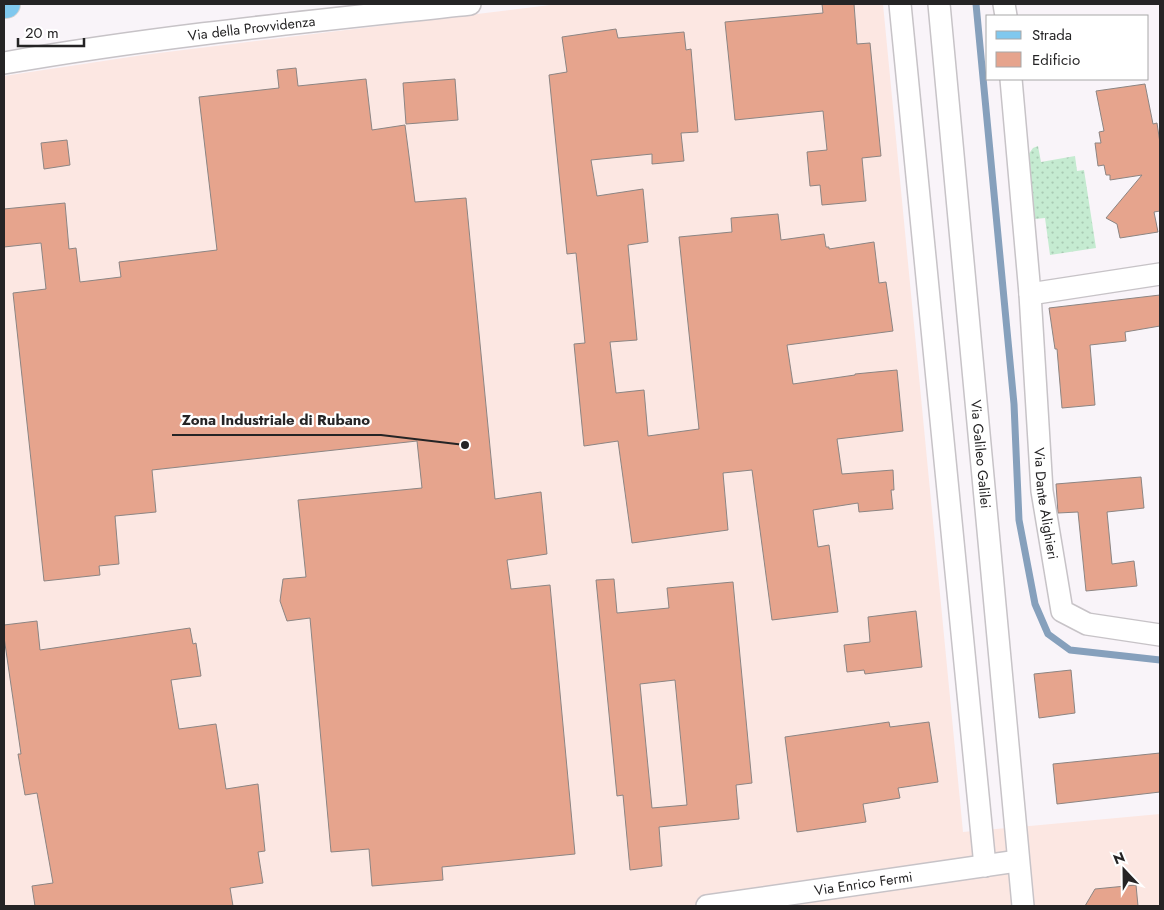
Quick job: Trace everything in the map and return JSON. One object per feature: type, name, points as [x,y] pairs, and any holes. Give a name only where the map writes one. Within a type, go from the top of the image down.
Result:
[{"type":"street","name":"Via della Provvidenza","points":[[4,63],[82,49],[308,21],[470,4]]},
{"type":"street","points":[[900,4],[986,866]]},
{"type":"street","name":"Via Galileo Galilei","points":[[939,4],[1023,906]]},
{"type":"street","name":"Via Dante Alighieri","points":[[1011,80],[1030,294],[1042,491],[1062,611],[1087,624],[1160,635]]},
{"type":"street","points":[[1030,294],[1160,274]]},
{"type":"street","name":"Via Enrico Fermi","points":[[707,906],[1018,861]]},
{"type":"shaded area","points":[[558,4],[883,4],[963,832],[1160,814],[1160,906],[4,906],[4,76],[143,55]]},
{"type":"green space","points":[[1038,146],[1041,162],[1075,156],[1077,171],[1084,170],[1096,248],[1050,255],[1045,218],[1035,219],[1028,155],[1033,148]]},
{"type":"building","points":[[822,4],[854,4],[857,44],[870,43],[881,156],[862,158],[866,201],[822,205],[820,185],[810,186],[807,152],[827,150],[823,111],[735,120],[725,22],[823,13]]},
{"type":"building","points":[[616,29],[618,38],[684,32],[686,50],[691,49],[698,132],[681,133],[684,161],[652,164],[652,154],[591,160],[597,196],[643,189],[648,242],[628,245],[637,340],[610,342],[616,393],[644,390],[648,436],[699,429],[679,237],[732,232],[731,218],[778,214],[781,240],[824,234],[826,247],[829,247],[829,249],[874,242],[879,283],[886,282],[893,331],[787,345],[793,384],[855,374],[897,370],[903,431],[837,439],[842,474],[893,470],[894,490],[891,490],[893,509],[859,512],[858,503],[813,510],[818,547],[829,545],[838,612],[772,620],[752,470],[723,473],[728,530],[632,543],[618,441],[584,446],[574,344],[585,343],[576,253],[567,254],[549,75],[567,72],[562,37]]},
{"type":"building","points":[[296,68],[298,86],[366,79],[372,130],[405,125],[415,202],[466,198],[495,499],[541,492],[547,554],[507,560],[511,589],[550,585],[575,854],[442,867],[443,880],[372,886],[369,849],[331,852],[310,618],[287,621],[280,601],[283,579],[306,577],[298,500],[422,488],[417,441],[152,470],[156,512],[115,516],[119,564],[99,566],[100,575],[44,581],[13,293],[46,289],[41,243],[4,247],[4,209],[65,203],[69,249],[76,248],[80,282],[121,277],[119,262],[217,250],[199,97],[279,88],[277,70]]},
{"type":"building","points":[[455,79],[458,120],[406,124],[403,83]]},
{"type":"building","points":[[1145,84],[1153,124],[1157,123],[1160,143],[1160,211],[1154,212],[1158,232],[1120,238],[1117,224],[1106,218],[1142,175],[1110,180],[1110,175],[1106,175],[1104,165],[1098,166],[1095,143],[1101,143],[1099,132],[1104,131],[1096,91]]},
{"type":"building","points":[[67,140],[70,165],[44,169],[41,143]]},
{"type":"building","points":[[1160,295],[1160,326],[1125,332],[1126,341],[1090,345],[1095,405],[1062,408],[1057,349],[1055,349],[1049,308]]},
{"type":"building","points":[[1141,477],[1144,508],[1107,512],[1112,564],[1134,561],[1137,586],[1086,591],[1078,512],[1058,513],[1056,484]]},
{"type":"building","points":[[614,579],[617,613],[669,608],[667,588],[733,582],[752,783],[736,785],[739,819],[659,827],[662,866],[630,870],[623,795],[617,796],[596,580]],"holes":[[[675,680],[687,805],[652,808],[640,684]]]},
{"type":"building","points":[[916,611],[922,667],[865,674],[864,670],[847,672],[844,645],[870,642],[868,617]]},
{"type":"building","points":[[37,621],[40,650],[190,628],[193,644],[196,643],[201,676],[171,680],[179,729],[216,724],[226,789],[258,784],[265,851],[258,852],[263,883],[230,888],[233,906],[35,906],[32,886],[53,883],[37,793],[25,795],[18,754],[21,754],[4,637],[4,625]]},
{"type":"building","points":[[1071,670],[1075,713],[1039,718],[1034,674]]},
{"type":"building","points":[[889,722],[890,727],[929,722],[938,782],[898,788],[900,798],[863,804],[866,822],[797,832],[785,737]]},
{"type":"building","points":[[1160,753],[1160,792],[1057,804],[1053,764]]},
{"type":"building","points":[[1136,885],[1138,906],[1085,906],[1095,889]]},
{"type":"waterway","points":[[976,4],[1014,404],[1019,520],[1035,604],[1048,634],[1070,650],[1160,660]]},
{"type":"place","name":"Zona Industriale di Rubano","points":[[465,445]]}]
